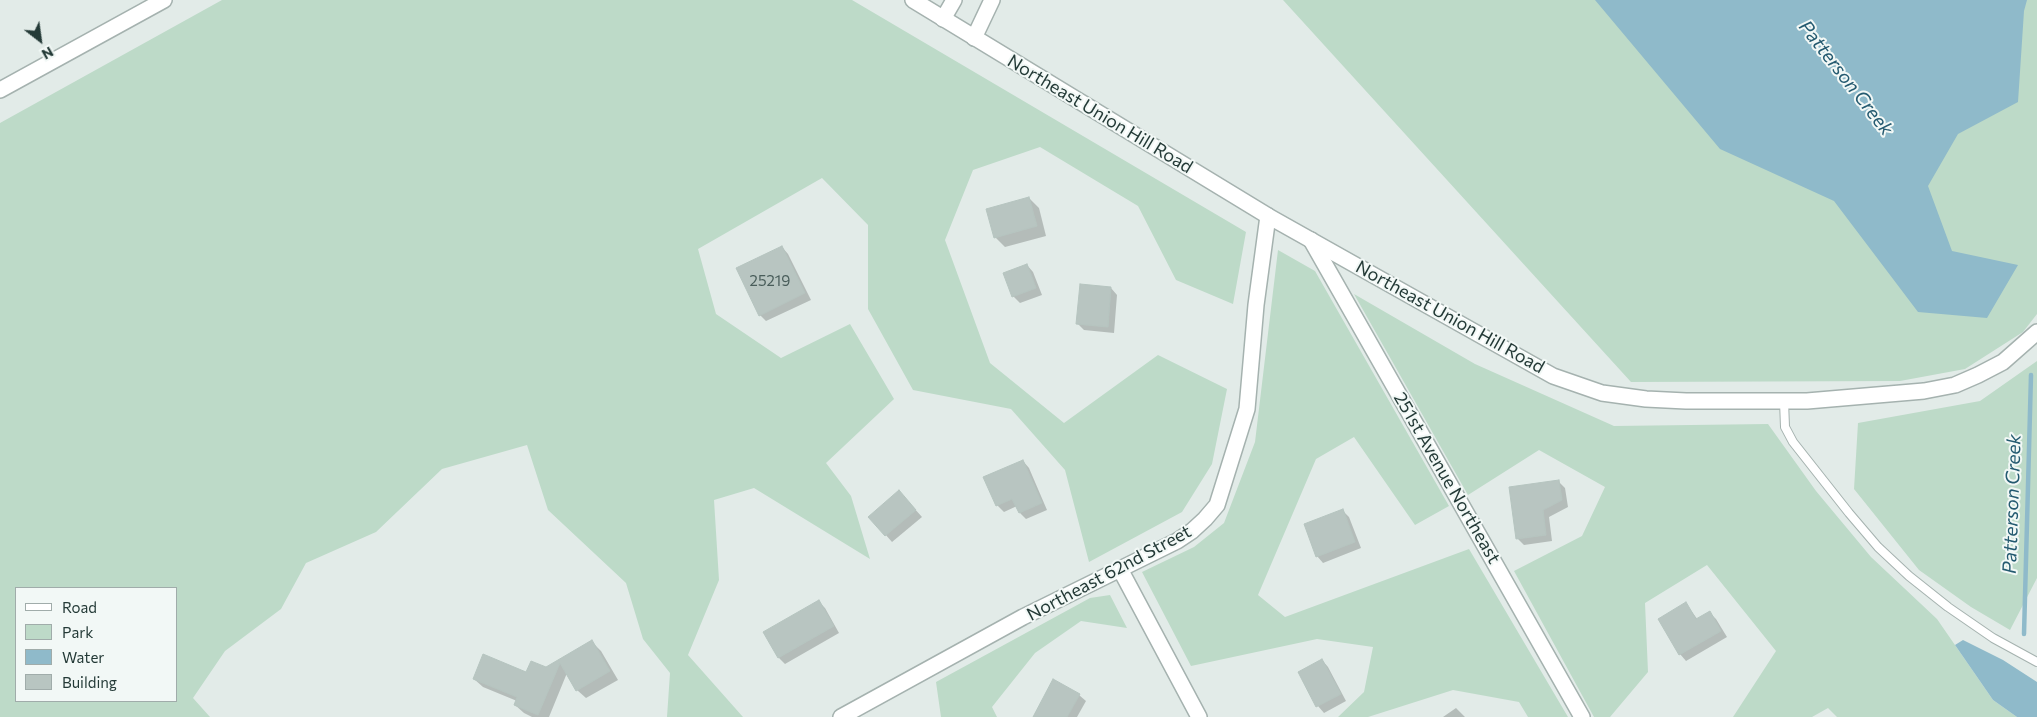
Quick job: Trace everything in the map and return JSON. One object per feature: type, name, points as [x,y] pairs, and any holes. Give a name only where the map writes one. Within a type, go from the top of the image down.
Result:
[{"type":"street","points":[[0,90],[164,0]]},
{"type":"street","name":"Northeast Union Hill Road","points":[[913,0],[1268,216],[1553,376],[1602,393],[1646,399],[1686,401],[1807,401],[1924,391],[1955,385],[1978,375],[2002,362],[2037,332]]},
{"type":"street","points":[[943,19],[954,0]]},
{"type":"street","points":[[974,38],[992,0]]},
{"type":"street","name":"Northeast 62nd Street","points":[[841,717],[1023,617],[1162,549],[1192,532],[1217,504],[1247,409],[1256,305],[1268,216]]},
{"type":"street","name":"251st Avenue Northeast","points":[[1311,240],[1582,717]]},
{"type":"street","points":[[1120,569],[1199,717]]},
{"type":"lane","points":[[1784,401],[1785,426],[1793,442],[1878,547],[1909,576],[1948,607],[1993,638],[2037,662]]},
{"type":"green space","points":[[222,0],[852,0],[1246,232],[1233,304],[1176,280],[1138,206],[1040,147],[973,170],[945,240],[990,363],[1064,423],[1158,355],[1227,389],[1212,464],[1182,512],[1089,562],[1065,470],[1011,409],[913,390],[868,309],[868,225],[822,178],[698,249],[716,314],[781,358],[850,324],[894,399],[826,463],[851,496],[870,559],[754,488],[714,500],[719,580],[688,655],[743,717],[667,717],[670,673],[643,639],[626,583],[548,510],[527,445],[442,469],[376,532],[306,563],[281,609],[225,651],[193,698],[210,717],[0,717],[0,123]]},
{"type":"green space","points":[[1283,0],[2037,0],[2037,314],[2023,332],[1965,369],[1900,381],[1631,382]]},
{"type":"green space","points":[[1278,250],[1315,271],[1449,506],[1415,525],[1354,437],[1316,459],[1258,595],[1285,617],[1469,549],[1568,717],[1528,717],[1519,702],[1453,690],[1368,717],[1338,717],[1364,692],[1373,647],[1317,639],[1191,666],[1142,572],[1194,547],[1224,523],[1255,442]]},
{"type":"green space","points":[[1354,294],[1475,364],[1614,426],[1768,424],[1816,491],[1871,557],[1937,619],[1993,700],[2017,717],[1837,717],[1828,708],[1812,717],[1733,717],[1776,651],[1707,565],[1645,603],[1648,672],[1610,717],[1594,717],[1514,571],[1582,536],[1605,487],[1539,450],[1468,495]]},
{"type":"green space","points":[[2037,361],[2037,578],[2010,630],[1971,607],[1919,570],[1854,489],[1858,423],[1980,401]]},
{"type":"green space","points":[[1110,595],[1127,628],[1081,621],[1035,653],[992,707],[997,717],[941,717],[936,682],[1090,598]]},
{"type":"water","points":[[1595,0],[2027,0],[2024,11],[2018,102],[1958,134],[1928,186],[1952,251],[2018,265],[1987,318],[1918,312],[1834,201],[1720,149]]},
{"type":"water","points":[[1963,640],[2003,660],[2037,682],[2037,717],[2017,717],[1993,700],[1955,645]]},
{"type":"building","points":[[1029,197],[1037,226],[994,238],[986,209]]},
{"type":"building","points":[[782,246],[805,293],[759,316],[736,268]]},
{"type":"building","points":[[1027,264],[1036,288],[1012,297],[1003,273]]},
{"type":"building","points":[[1080,284],[1111,287],[1108,327],[1076,324]]},
{"type":"building","points":[[1023,460],[1042,503],[1019,513],[1012,499],[996,506],[983,477]]},
{"type":"building","points":[[1559,480],[1562,500],[1543,510],[1546,535],[1516,539],[1509,487]]},
{"type":"building","points":[[899,490],[916,510],[885,536],[868,517]]},
{"type":"building","points":[[1343,509],[1355,542],[1316,557],[1304,524]]},
{"type":"building","points":[[819,600],[834,626],[778,658],[763,632]]},
{"type":"building","points":[[1686,602],[1696,619],[1710,611],[1721,631],[1679,655],[1658,619]]},
{"type":"building","points":[[592,640],[610,671],[576,691],[560,663],[538,715],[514,705],[517,697],[473,679],[483,654],[526,672],[531,661],[546,667]]},
{"type":"building","points":[[1322,659],[1341,694],[1316,707],[1298,672]]},
{"type":"building","points":[[1053,679],[1080,694],[1067,717],[1033,717]]},
{"type":"waterway","name":"Patterson Creek","points":[[2024,634],[2031,375]]}]
